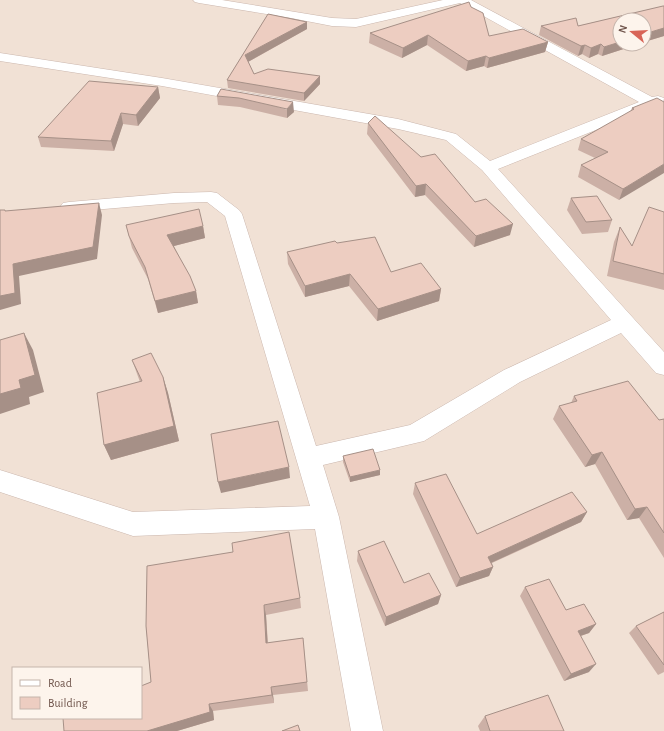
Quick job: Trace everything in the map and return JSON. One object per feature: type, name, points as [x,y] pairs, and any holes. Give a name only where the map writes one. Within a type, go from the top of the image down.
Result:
[{"type":"street","points":[[199,0],[291,14],[332,22],[356,23],[460,0],[658,100]]},
{"type":"street","points":[[0,57],[162,82],[398,124],[451,137],[488,168],[664,367]]},
{"type":"street","points":[[488,168],[658,100]]},
{"type":"street","points":[[52,209],[174,198],[211,197],[233,214],[326,517],[367,731]]},
{"type":"street","points":[[308,458],[416,434],[512,376],[625,322]]},
{"type":"street","points":[[0,481],[133,524],[326,517]]},
{"type":"shaded area","points":[[0,0],[664,0],[664,731],[0,731]]},
{"type":"building","points":[[469,2],[471,7],[483,13],[489,36],[523,29],[548,42],[489,58],[486,56],[468,61],[428,35],[403,48],[370,33]]},
{"type":"building","points":[[664,6],[664,28],[652,32],[652,12],[638,12]]},
{"type":"building","points":[[268,14],[307,22],[245,55],[254,74],[268,69],[320,76],[304,93],[227,80]]},
{"type":"building","points":[[576,18],[578,26],[612,18],[612,44],[604,47],[601,44],[591,48],[585,45],[581,46],[541,26]]},
{"type":"building","points":[[89,81],[158,87],[136,115],[121,113],[111,141],[38,137]]},
{"type":"building","points":[[221,89],[293,102],[287,109],[239,98],[217,96]]},
{"type":"building","points":[[657,98],[664,102],[664,164],[623,189],[581,165],[608,152],[581,139],[634,109],[632,108]]},
{"type":"building","points":[[375,116],[421,157],[435,154],[475,202],[486,199],[513,224],[476,236],[426,184],[416,186],[368,123]]},
{"type":"building","points":[[597,196],[612,220],[586,222],[571,198]]},
{"type":"building","points":[[99,203],[93,247],[13,264],[15,293],[0,296],[0,210],[5,211]]},
{"type":"building","points":[[649,207],[664,212],[664,274],[613,261],[620,227],[632,246]]},
{"type":"building","points":[[199,209],[203,226],[167,235],[190,276],[196,291],[155,301],[145,267],[129,236],[126,225]]},
{"type":"building","points":[[375,237],[391,272],[421,263],[441,289],[378,309],[350,274],[305,286],[287,252],[335,241],[337,243]]},
{"type":"building","points":[[24,333],[35,375],[19,380],[21,388],[0,394],[0,340]]},
{"type":"building","points":[[151,353],[163,377],[174,426],[104,445],[97,393],[142,381],[132,360]]},
{"type":"building","points":[[628,381],[659,420],[664,419],[664,533],[647,507],[635,509],[602,452],[592,455],[559,406],[577,401],[574,396]]},
{"type":"building","points":[[278,421],[289,467],[218,482],[211,434]]},
{"type":"building","points":[[373,449],[380,470],[350,477],[343,456]]},
{"type":"building","points":[[446,474],[477,534],[572,492],[587,512],[488,557],[493,567],[460,578],[415,483]]},
{"type":"building","points":[[289,532],[300,598],[264,605],[266,643],[303,638],[307,682],[271,687],[272,695],[209,704],[210,712],[147,731],[64,731],[63,719],[142,719],[142,686],[151,682],[146,626],[147,566],[233,552],[232,543]]},
{"type":"building","points":[[384,541],[404,583],[429,573],[441,595],[386,617],[358,551]]},
{"type":"building","points":[[549,579],[566,610],[584,604],[596,624],[578,631],[596,664],[571,674],[525,587]]},
{"type":"building","points":[[664,612],[664,665],[636,626]]},
{"type":"building","points":[[548,695],[564,731],[490,731],[485,716]]},
{"type":"building","points":[[298,725],[300,731],[282,731]]}]
